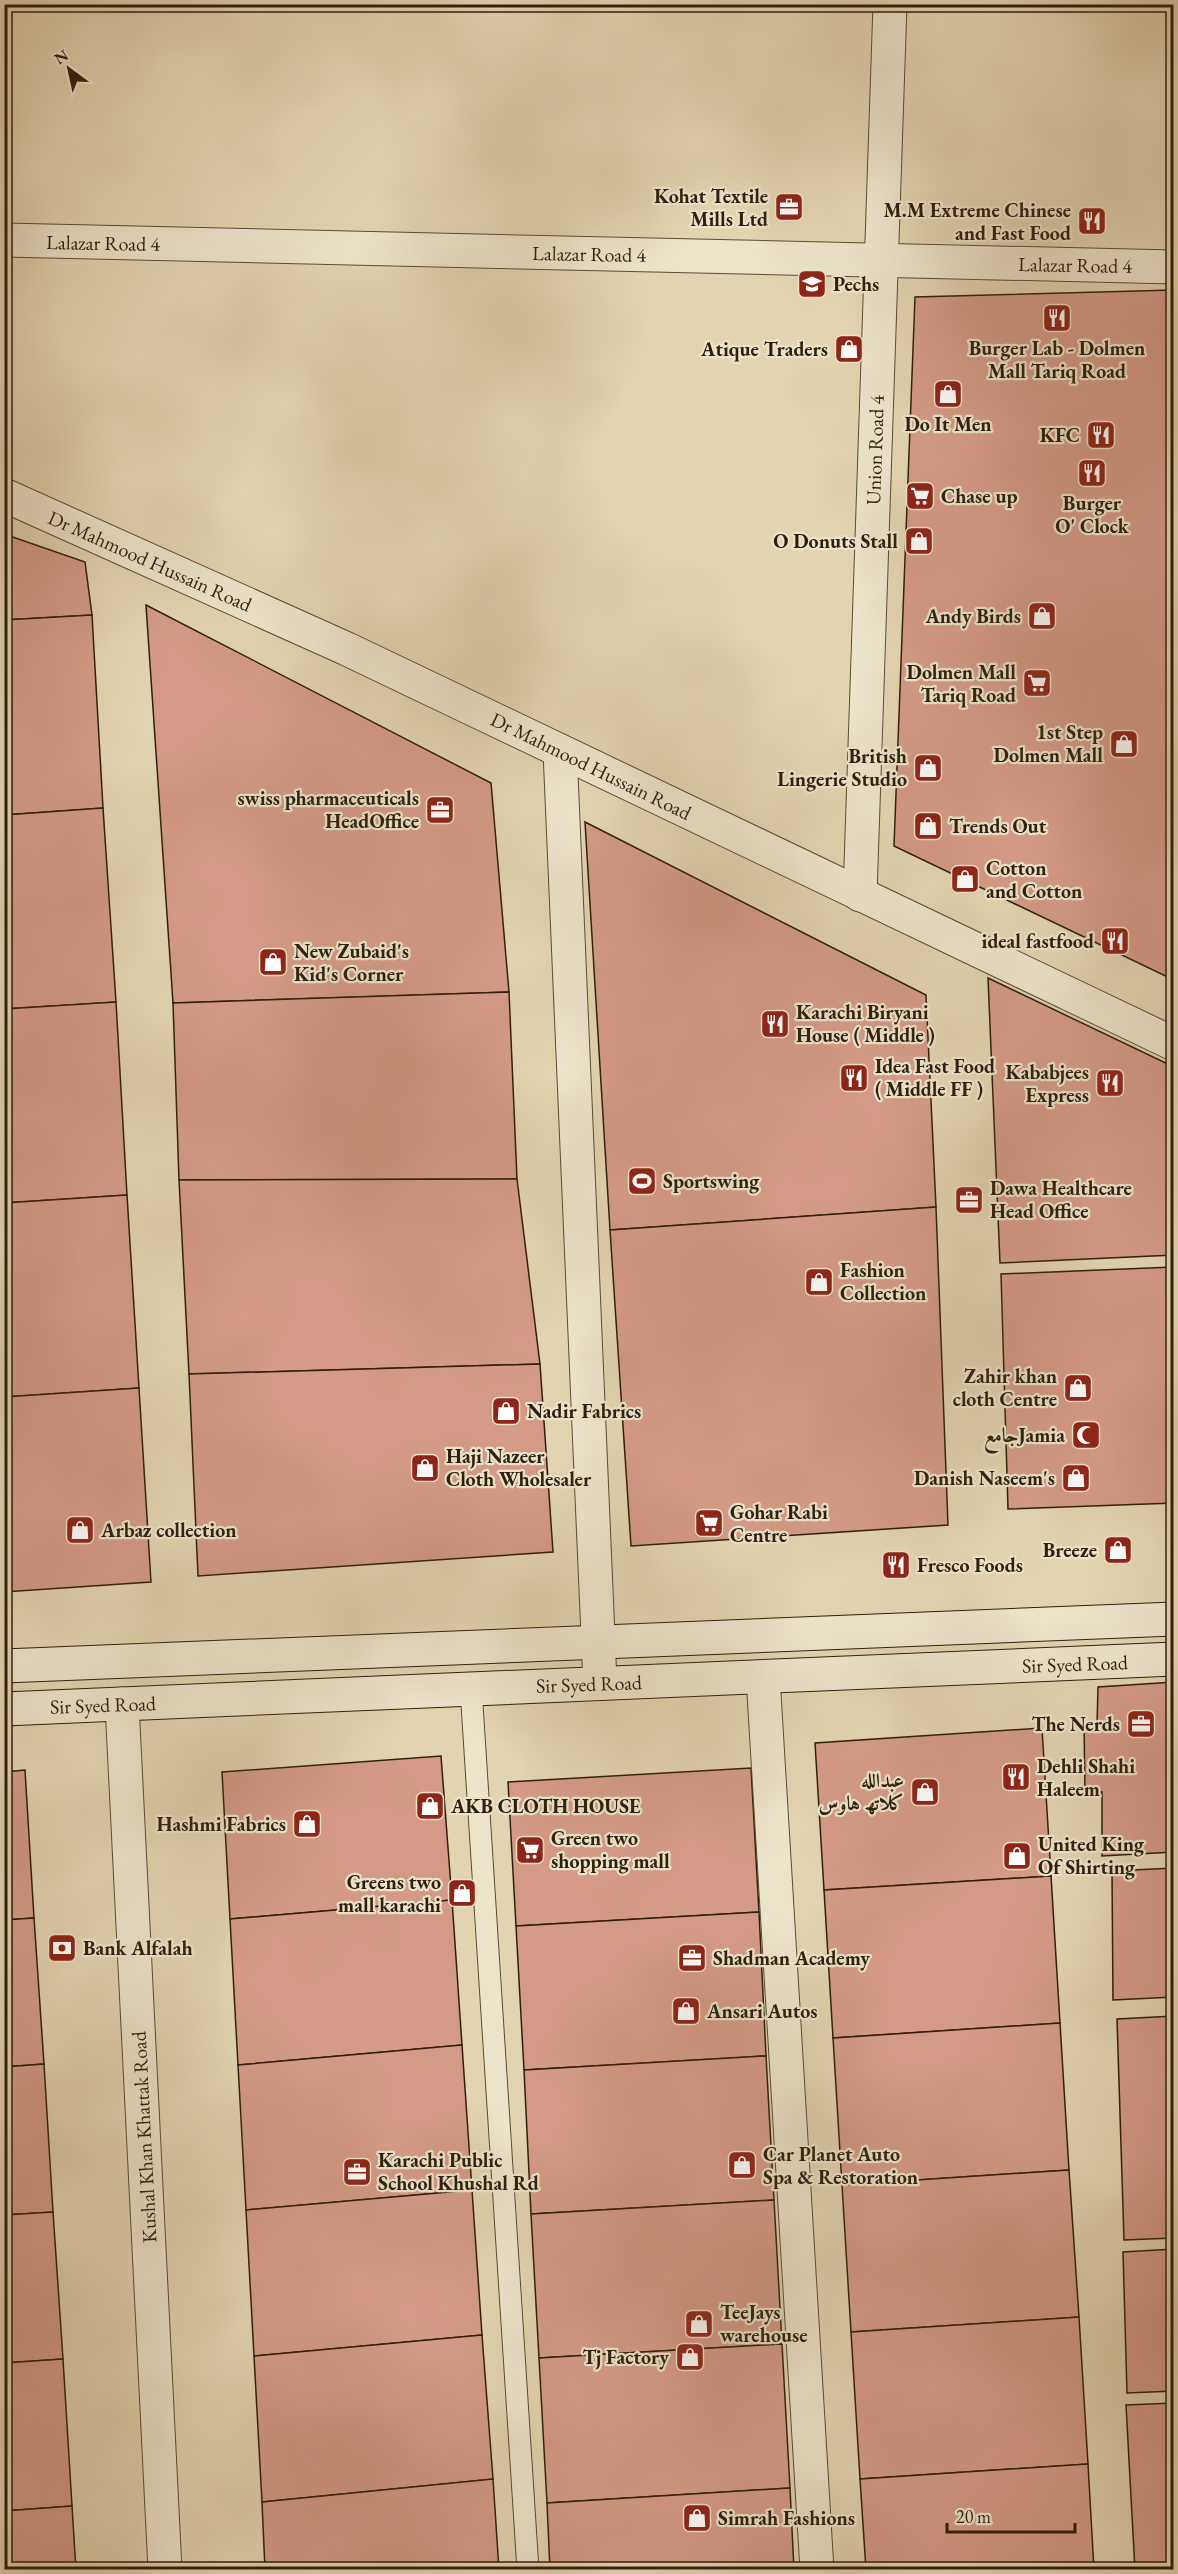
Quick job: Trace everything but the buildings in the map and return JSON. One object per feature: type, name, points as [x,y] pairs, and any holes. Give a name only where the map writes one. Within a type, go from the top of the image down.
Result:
[{"type":"street","name":"Union Road 4","points":[[860,895],[890,4]]},
{"type":"street","name":"Lalazar Road 4","points":[[4,240],[1173,267]]},
{"type":"street","name":"Dr Mahmood Hussain Road","points":[[4,495],[347,650],[1173,1044]]},
{"type":"street","points":[[560,752],[600,1683]]},
{"type":"street","name":"Sir Syed Road","points":[[4,1666],[1173,1619]]},
{"type":"street","name":"Sir Syed Road","points":[[4,1709],[1173,1659]]},
{"type":"street","points":[[763,1677],[817,2570]]},
{"type":"street","name":"Kushal Khan Khattak Road","points":[[122,1704],[165,2570]]},
{"type":"lane","points":[[471,1689],[528,2570]]},
{"type":"place","name":"Kohat Textile Mills Ltd","points":[[789,207]]},
{"type":"place","name":"M.M Extreme Chinese and Fast Food","points":[[1092,221]]},
{"type":"place","name":"Pechs","points":[[812,284]]},
{"type":"place","name":"Burger Lab - Dolmen Mall Tariq Road","points":[[1057,318]]},
{"type":"place","name":"Atique Traders","points":[[849,349]]},
{"type":"place","name":"Do It Men","points":[[948,394]]},
{"type":"place","name":"KFC","points":[[1101,435]]},
{"type":"place","name":"Burger O' Clock","points":[[1092,473]]},
{"type":"place","name":"Chase up","points":[[920,496]]},
{"type":"place","name":"O Donuts Stall","points":[[919,541]]},
{"type":"place","name":"Andy Birds","points":[[1042,616]]},
{"type":"place","name":"Dolmen Mall Tariq Road","points":[[1037,683]]},
{"type":"place","name":"1st Step Dolmen Mall","points":[[1124,744]]},
{"type":"place","name":"British Lingerie Studio","points":[[928,768]]},
{"type":"place","name":"swiss pharmaceuticals HeadOffice","points":[[440,810]]},
{"type":"place","name":"Trends Out","points":[[928,826]]},
{"type":"place","name":"Cotton and Cotton","points":[[965,879]]},
{"type":"place","name":"ideal fastfood","points":[[1115,941]]},
{"type":"place","name":"New Zubaid's Kid's Corner","points":[[273,962]]},
{"type":"place","name":"Karachi Biryani House ( Middle )","points":[[775,1024]]},
{"type":"place","name":"Idea Fast Food ( Middle FF )","points":[[854,1078]]},
{"type":"place","name":"Kababjees Express","points":[[1110,1083]]},
{"type":"place","name":"Sportswing","points":[[642,1181]]},
{"type":"place","name":"Dawa Healthcare Head Office","points":[[969,1200]]},
{"type":"place","name":"Fashion Collection","points":[[819,1282]]},
{"type":"place","name":"Zahir khan cloth Centre","points":[[1078,1388]]},
{"type":"place","name":"Nadir Fabrics","points":[[506,1411]]},
{"type":"place","name":"جامعJamia","points":[[1086,1435]]},
{"type":"place","name":"Haji Nazeer Cloth Wholesaler","points":[[425,1468]]},
{"type":"place","name":"Danish Naseem's","points":[[1076,1478]]},
{"type":"place","name":"Gohar Rabi Centre","points":[[709,1523]]},
{"type":"place","name":"Arbaz collection","points":[[80,1530]]},
{"type":"place","name":"Breeze","points":[[1118,1550]]},
{"type":"place","name":"Fresco Foods","points":[[896,1565]]},
{"type":"place","name":"The Nerds","points":[[1141,1724]]},
{"type":"place","name":"Dehli Shahi Haleem","points":[[1016,1777]]},
{"type":"place","name":"عبدالله کلاتھ ہاوس","points":[[925,1792]]},
{"type":"place","name":"AKB CLOTH HOUSE","points":[[430,1806]]},
{"type":"place","name":"Hashmi Fabrics","points":[[307,1824]]},
{"type":"place","name":"Green two shopping mall","points":[[530,1850]]},
{"type":"place","name":"United King Of Shirting","points":[[1017,1856]]},
{"type":"place","name":"Greens two mall karachi","points":[[462,1893]]},
{"type":"place","name":"Bank Alfalah","points":[[62,1948]]},
{"type":"place","name":"Shadman Academy","points":[[692,1958]]},
{"type":"place","name":"Ansari Autos","points":[[686,2011]]},
{"type":"place","name":"Car Planet Auto Spa & Restoration","points":[[742,2165]]},
{"type":"place","name":"Karachi Public School Khushal Rd","points":[[357,2172]]},
{"type":"place","name":"TeeJays warehouse","points":[[699,2324]]},
{"type":"place","name":"Tj Factory","points":[[690,2357]]},
{"type":"place","name":"Simrah Fashions","points":[[697,2518]]}]
